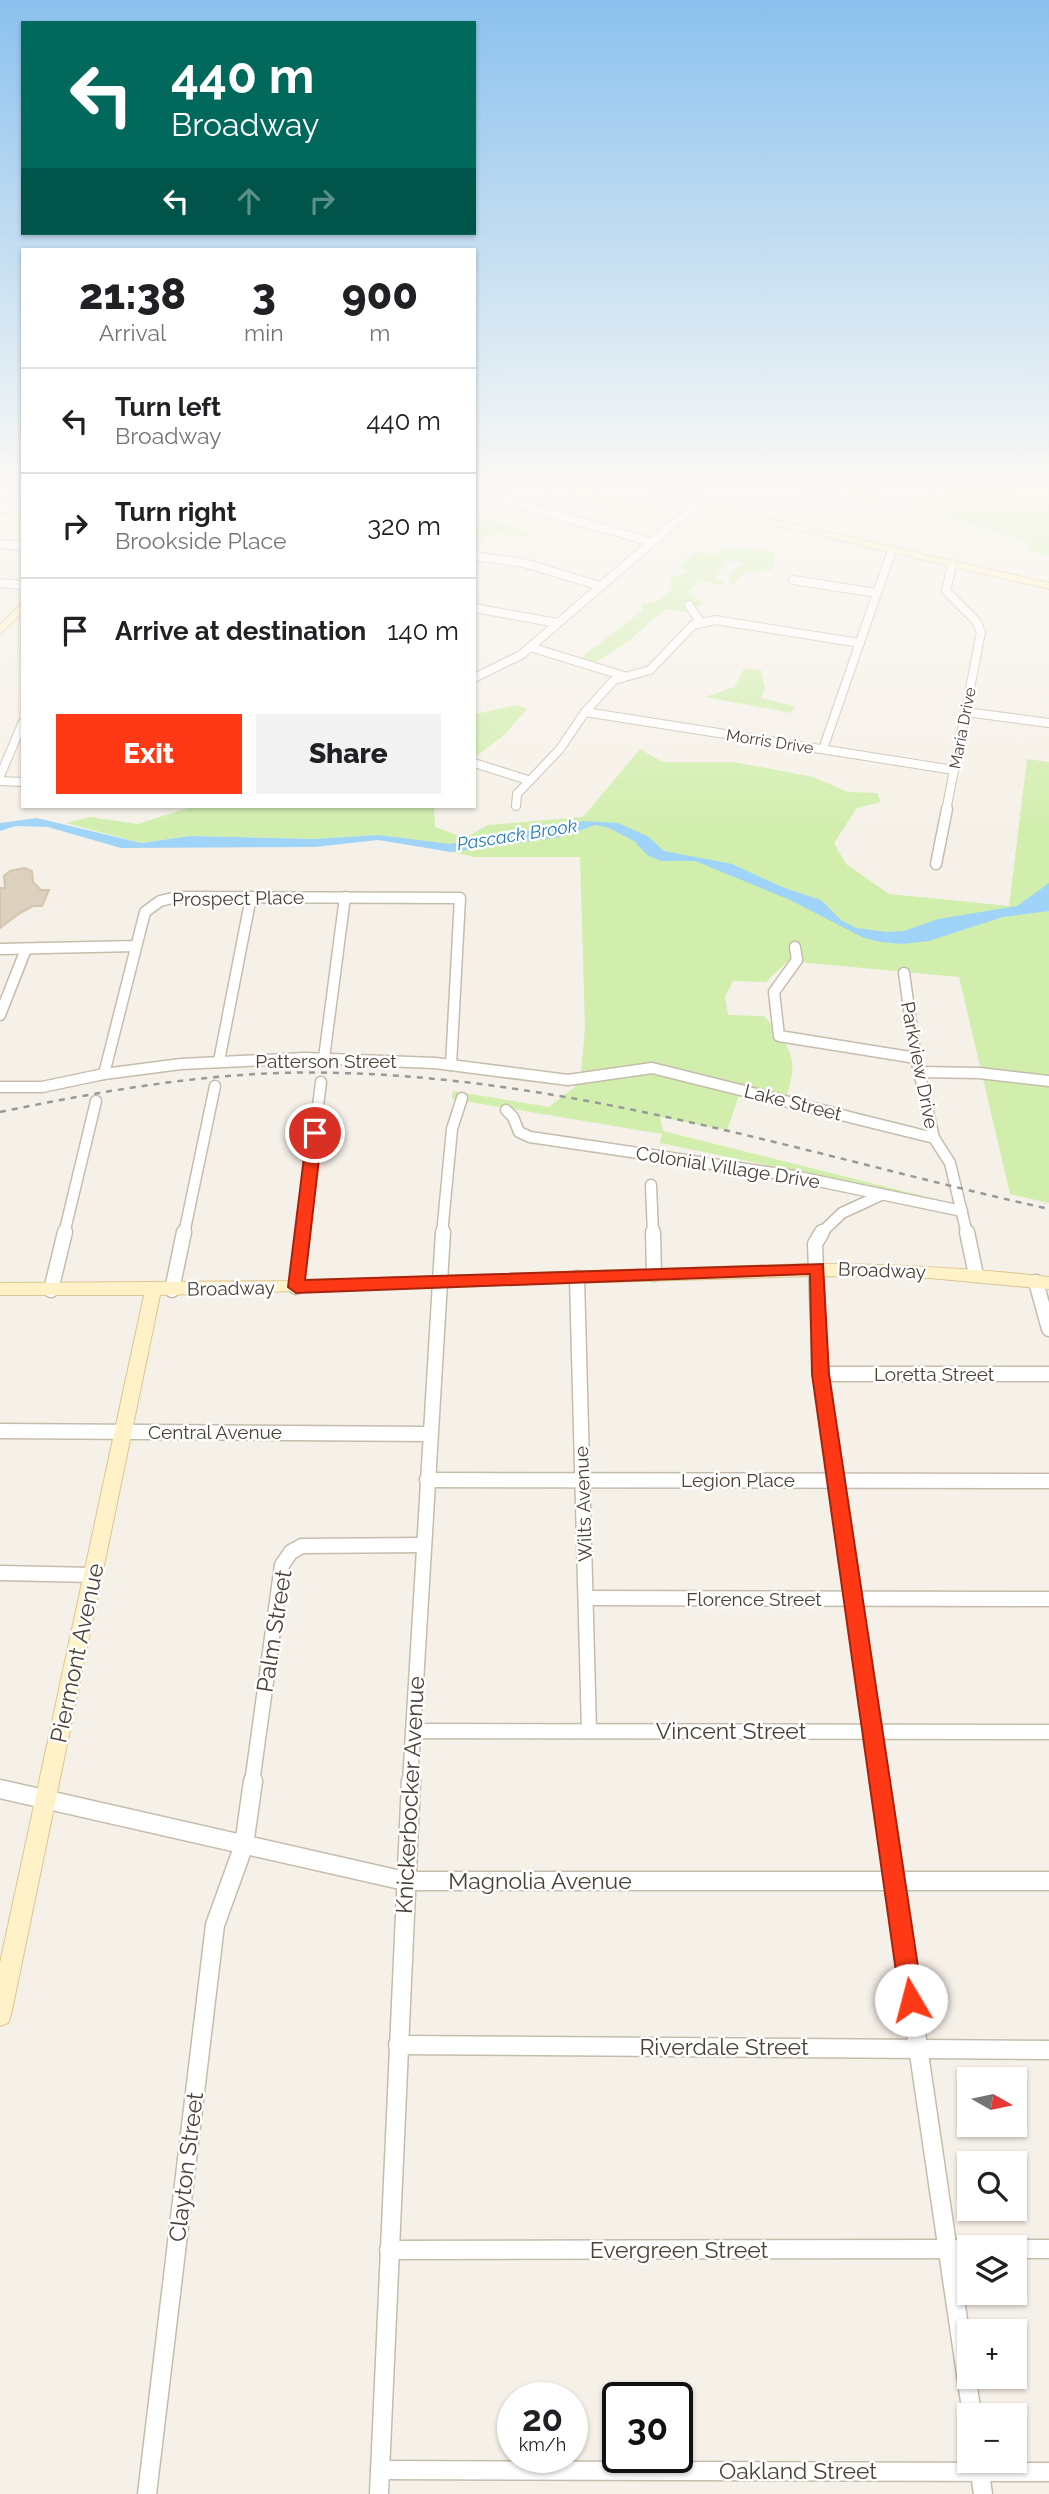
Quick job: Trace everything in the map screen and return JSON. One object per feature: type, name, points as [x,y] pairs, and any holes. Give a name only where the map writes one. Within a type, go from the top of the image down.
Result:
[{"type":"street","points":[[476,677],[508,663],[584,600]]},
{"type":"street","points":[[823,749],[874,600]]},
{"type":"street","name":"Maria Drive","points":[[936,864],[981,630],[954,600]]},
{"type":"street","points":[[689,605],[700,622]]},
{"type":"street","points":[[0,631],[21,607]]},
{"type":"street","points":[[476,608],[558,623]]},
{"type":"street","points":[[516,806],[517,794],[560,749],[585,712],[614,680],[655,667],[693,625],[715,620],[860,643]]},
{"type":"street","points":[[530,647],[624,676]]},
{"type":"street","name":"Morris Drive","points":[[585,712],[954,770]]},
{"type":"street","points":[[966,712],[1049,723]]},
{"type":"street","points":[[21,727],[0,778],[21,782]]},
{"type":"street","points":[[476,764],[528,780]]},
{"type":"street","name":"Prospect Place","points":[[104,1074],[145,912],[160,901],[177,897],[460,898],[451,1065]]},
{"type":"street","points":[[219,1061],[251,897]]},
{"type":"street","points":[[324,1058],[345,897]]},
{"type":"street","points":[[0,948],[136,946]]},
{"type":"street","points":[[795,947],[799,955],[798,963],[778,981],[774,993],[779,1036],[916,1058]]},
{"type":"street","points":[[0,1015],[26,949]]},
{"type":"street","name":"Parkview Drive","points":[[904,973],[916,1058],[934,1138],[950,1163],[976,1275]]},
{"type":"street","name":"Patterson Street","points":[[0,1087],[43,1087],[104,1074],[219,1061],[324,1058],[451,1065],[568,1080],[652,1068]]},
{"type":"street","name":"Lake Street","points":[[652,1068],[934,1138]]},
{"type":"street","points":[[919,1072],[979,1073],[1049,1082]]},
{"type":"street","points":[[296,1287],[321,1082]]},
{"type":"street","name":"Piermont Avenue","points":[[0,2014],[122,1432],[163,1290],[215,1086]]},
{"type":"street","name":"Knickerbocker Avenue","points":[[379,2494],[405,1881],[427,1480],[452,1129],[462,1098]]},
{"type":"street","points":[[51,1290],[96,1101]]},
{"type":"street","name":"Colonial Village Drive","points":[[506,1110],[513,1117],[519,1132],[530,1137],[794,1176],[962,1211]]},
{"type":"street","points":[[651,1185],[654,1274]]},
{"type":"street","points":[[881,1195],[850,1208],[822,1226],[815,1244],[820,1374],[970,2403]]},
{"type":"street","name":"Broadway","points":[[0,1289],[163,1290],[296,1287],[818,1268],[976,1275],[1042,1283]]},
{"type":"street","name":"Wilts Avenue","points":[[577,1278],[589,1731]]},
{"type":"street","points":[[1042,1283],[1049,1329]]},
{"type":"street","name":"Loretta Street","points":[[820,1374],[1049,1374]]},
{"type":"street","name":"Central Avenue","points":[[0,1431],[430,1434]]},
{"type":"street","name":"Legion Place","points":[[427,1480],[1049,1481]]},
{"type":"street","name":"Palm Street","points":[[244,1845],[285,1558],[302,1546],[424,1545]]},
{"type":"street","points":[[0,1573],[94,1575]]},
{"type":"street","name":"Florence Street","points":[[586,1598],[1049,1599]]},
{"type":"street","name":"Vincent Street","points":[[413,1731],[1049,1732]]},
{"type":"street","name":"Magnolia Avenue","points":[[0,1789],[405,1881],[1049,1881]]},
{"type":"street","name":"Clayton Street","points":[[146,2494],[215,1925],[244,1845]]},
{"type":"street","name":"Riverdale Street","points":[[398,2045],[1049,2050]]},
{"type":"street","name":"Evergreen Street","points":[[389,2250],[957,2249]]},
{"type":"street","points":[[1027,2249],[1049,2249]]},
{"type":"street","name":"Oakland Street","points":[[380,2470],[957,2466]]},
{"type":"street","name":"Oakland Street","points":[[1027,2470],[1049,2472]]},
{"type":"street","points":[[980,2473],[983,2494]]},
{"type":"green space","points":[[699,600],[703,603],[685,611],[665,609],[631,639],[594,664],[582,657],[643,610],[641,604]]},
{"type":"green space","points":[[744,669],[761,670],[765,688],[761,698],[795,706],[791,713],[705,697],[734,687]]},
{"type":"green space","points":[[518,705],[527,709],[503,736],[476,756],[476,714]]},
{"type":"green space","points":[[640,749],[663,762],[734,762],[813,777],[848,792],[877,793],[881,802],[857,808],[834,843],[846,864],[889,894],[1009,906],[1027,759],[1049,762],[1049,1203],[1010,1194],[959,977],[788,961],[766,982],[733,981],[725,997],[728,1015],[764,1016],[790,1054],[792,1074],[785,1100],[742,1087],[727,1130],[660,1117],[663,1131],[963,1206],[660,1143],[662,1134],[452,1099],[453,1091],[549,1107],[580,1083],[585,1028],[580,857],[474,857],[378,835],[315,839],[190,836],[141,843],[66,823],[90,817],[138,824],[188,808],[434,808],[435,827],[465,838],[488,825],[583,817]]},
{"type":"water","name":"Pascack Brook","points":[[37,818],[141,843],[190,836],[315,839],[378,835],[450,844],[584,821],[618,823],[649,837],[664,851],[732,864],[782,887],[821,900],[841,920],[856,928],[904,931],[938,919],[1017,906],[1049,883],[1049,911],[1003,917],[929,941],[902,944],[864,938],[788,899],[695,861],[661,861],[647,855],[634,841],[609,828],[595,825],[561,837],[451,852],[378,840],[315,847],[121,848],[48,827],[16,826],[0,831],[0,823]]},
{"type":"building","points":[[24,868],[32,871],[33,882],[41,890],[49,890],[42,906],[33,906],[0,928],[0,888],[5,888],[4,876],[10,871]]},
{"type":"railway","points":[[0,1112],[126,1088],[254,1074],[340,1073],[430,1078],[519,1089],[608,1105],[1049,1209]]},
{"type":"route","points":[[315,1133],[296,1287],[818,1268],[820,1374],[911,2000]]}]
